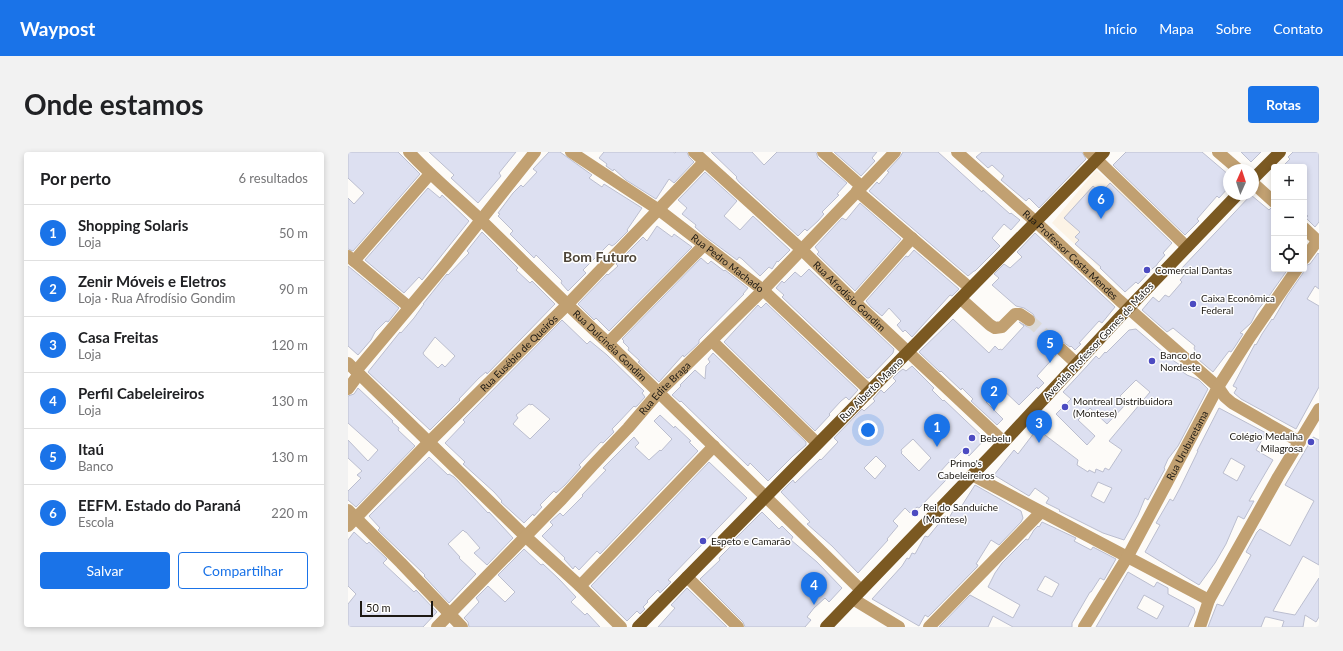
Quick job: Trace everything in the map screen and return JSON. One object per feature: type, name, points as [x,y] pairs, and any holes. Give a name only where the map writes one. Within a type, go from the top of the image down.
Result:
[{"type":"main road","points":[[1259,173],[1280,152]]},
{"type":"main road","name":"Rua Alberto Magno","points":[[638,627],[817,443],[1036,222],[1096,155]]},
{"type":"main road","name":"Avenida Professor Gomes de Matos","points":[[826,627],[1004,442],[1128,308],[1232,200]]},
{"type":"street","name":"Rua Dulcinéia Gondim","points":[[409,152],[430,174],[481,220],[714,446],[857,595],[899,627]]},
{"type":"street","points":[[348,389],[354,369],[409,307],[536,152]]},
{"type":"street","name":"Rua Pedro Machado","points":[[571,152],[659,210],[763,290],[870,391]]},
{"type":"street","name":"Rua Afrodísio Gondim","points":[[694,152],[801,249],[855,302],[1004,442]]},
{"type":"street","points":[[823,152],[859,189],[912,238],[970,288]]},
{"type":"street","name":"Rua Edite Braga","points":[[437,627],[628,428],[659,392],[763,290],[894,152]]},
{"type":"street","name":"Rua Professor Costa Mendes","points":[[957,152],[1036,222],[1128,308],[1218,387],[1225,397],[1232,403],[1300,442]]},
{"type":"street","points":[[1218,152],[1231,164]]},
{"type":"street","points":[[1096,155],[1187,246]]},
{"type":"street","name":"Rua Eusébio de Queirós","points":[[351,518],[567,305],[704,162]]},
{"type":"street","points":[[409,307],[351,259],[430,174]]},
{"type":"street","points":[[1259,188],[1272,200]]},
{"type":"street","points":[[1307,231],[1318,241],[1307,255]]},
{"type":"street","points":[[855,302],[912,238]]},
{"type":"street","points":[[608,343],[704,244]]},
{"type":"street","name":"Rua Uruburetama","points":[[1084,627],[1128,556],[1218,387],[1254,331],[1295,272]]},
{"type":"street","points":[[961,298],[995,328],[1002,327],[1015,314],[1020,314],[1029,320]]},
{"type":"street","points":[[712,341],[817,443]]},
{"type":"street","points":[[1061,349],[1077,364]]},
{"type":"street","points":[[354,369],[525,536],[580,586],[621,627]]},
{"type":"street","points":[[1200,627],[1209,600],[1278,476],[1319,409]]},
{"type":"street","points":[[580,586],[714,446]]},
{"type":"street","points":[[972,475],[1209,600]]},
{"type":"street","points":[[929,627],[1041,512]]},
{"type":"street","points":[[351,518],[401,563],[462,627]]},
{"type":"street","points":[[687,577],[738,627]]},
{"type":"shaded area","points":[[1096,170],[1151,216],[1100,268],[1052,223]]},
{"type":"building","points":[[348,152],[398,152],[420,174],[353,251],[348,249],[348,198],[354,204],[364,193],[348,178]]},
{"type":"building","points":[[429,152],[516,152],[499,173],[501,176],[478,203],[451,178],[454,175]]},
{"type":"building","points":[[549,152],[560,152],[592,175],[589,178],[602,187],[604,184],[642,208],[627,230],[628,231],[615,244],[612,246],[609,244],[583,270],[586,273],[568,291],[561,283],[562,281],[536,255],[534,258],[510,234],[513,231],[498,216],[500,214],[498,213],[513,193],[521,185],[523,187],[537,172],[533,169]]},
{"type":"building","points":[[604,152],[687,152],[689,157],[694,162],[674,183],[669,179],[656,199],[626,180],[614,169],[613,171],[606,166],[607,164],[599,158]]},
{"type":"building","points":[[711,152],[752,152],[764,165],[777,152],[816,152],[818,158],[847,183],[837,194],[839,195],[822,212],[824,214],[818,221],[807,231],[805,229],[798,236],[739,182],[736,178],[737,177]]},
{"type":"building","points":[[834,152],[877,152],[872,158],[875,161],[861,176]]},
{"type":"building","points":[[903,152],[938,152],[982,192],[983,190],[1010,214],[1011,213],[1020,220],[1011,230],[1004,224],[992,238],[1000,246],[968,276],[869,191],[877,182],[879,184],[889,172],[887,171]]},
{"type":"building","points":[[982,152],[1082,152],[1086,159],[1039,208],[1029,198],[1026,201],[1001,180],[1004,176],[992,165],[988,168],[976,157]]},
{"type":"building","points":[[1126,152],[1202,152],[1223,170],[1223,194],[1219,198],[1217,196],[1197,219],[1199,221],[1185,235],[1113,165]]},
{"type":"building","points":[[1241,152],[1261,152],[1251,162]]},
{"type":"building","points":[[1293,152],[1319,152],[1319,222],[1315,227],[1307,219],[1307,164],[1285,164],[1290,159],[1288,157]]},
{"type":"building","points":[[705,172],[737,201],[724,216],[740,230],[753,216],[790,250],[778,262],[777,261],[772,269],[769,267],[760,276],[742,259],[739,257],[737,260],[706,237],[695,227],[696,225],[682,214],[687,208],[678,200]]},
{"type":"building","points":[[1110,183],[1172,243],[1163,253],[1165,255],[1156,266],[1138,284],[1136,282],[1125,292],[1100,268],[1101,267],[1075,244],[1079,240],[1075,237],[1080,232],[1064,218],[1093,186],[1101,193]]},
{"type":"building","points":[[428,188],[440,198],[442,195],[469,221],[422,280],[419,277],[404,293],[365,260]]},
{"type":"building","points":[[1246,200],[1257,200],[1269,210],[1271,208],[1271,272],[1286,272],[1257,311],[1251,323],[1240,333],[1243,334],[1234,348],[1231,352],[1229,351],[1213,372],[1192,354],[1195,350],[1195,346],[1173,328],[1167,332],[1142,310],[1153,297],[1159,302],[1165,295],[1169,297],[1182,282],[1180,280],[1186,273],[1181,269]]},
{"type":"building","points":[[860,203],[901,239],[855,291],[817,254],[819,252],[815,247],[842,218],[846,220]]},
{"type":"building","points":[[657,226],[672,237],[674,234],[692,247],[609,331],[596,318],[594,320],[578,304],[607,274],[608,275],[618,266],[616,264],[643,237],[647,241]]},
{"type":"building","points":[[482,232],[518,268],[516,270],[530,283],[532,281],[555,304],[487,374],[486,372],[479,378],[459,399],[460,400],[430,430],[368,372],[400,332],[401,333],[414,318],[423,304],[447,274],[448,275],[469,253],[467,251]],"holes":[[[435,337],[455,356],[445,367],[442,364],[438,368],[423,353]]]},
{"type":"building","points":[[1035,233],[1115,307],[1102,323],[1099,321],[1079,343],[1081,344],[1075,350],[1063,342],[1056,344],[1054,348],[1056,355],[1037,376],[1044,383],[1038,389],[1037,387],[1019,405],[999,386],[986,402],[1003,419],[997,425],[971,401],[973,399],[962,388],[961,390],[919,352],[953,319],[989,353],[995,346],[999,350],[1002,350],[1024,326],[1019,322],[1028,327],[1032,327],[1035,324],[1036,320],[1033,314],[1024,308],[1016,306],[992,285],[999,278],[994,274],[1004,264],[1010,268],[1022,257],[1017,252]]},
{"type":"building","points":[[914,250],[959,289],[952,296],[950,295],[912,337],[905,330],[903,332],[897,325],[901,321],[889,308],[882,316],[866,301],[906,256],[908,257]]},
{"type":"building","points":[[1318,253],[1319,289],[1315,286],[1307,299],[1319,306],[1319,387],[1296,429],[1241,399],[1234,393],[1237,388],[1233,386],[1255,344],[1256,345],[1272,319],[1273,320],[1303,272],[1307,272],[1307,265],[1310,264]]},
{"type":"building","points":[[701,258],[708,264],[711,261],[748,288],[744,294],[699,340],[699,343],[684,357],[683,355],[659,382],[638,362],[640,361],[628,350],[629,348],[622,339]]},
{"type":"building","points":[[348,266],[399,308],[388,322],[386,321],[375,332],[371,340],[358,355],[348,346]]},
{"type":"building","points":[[809,269],[894,349],[893,353],[869,378],[867,378],[782,297],[784,295],[776,288],[782,281],[784,283],[795,272],[801,277]]},
{"type":"building","points":[[766,303],[858,390],[849,400],[846,397],[841,401],[815,431],[724,342],[758,305],[761,308]]},
{"type":"building","points":[[562,320],[587,344],[590,341],[607,355],[644,391],[642,393],[645,397],[612,429],[614,432],[603,443],[601,442],[579,465],[581,467],[565,485],[556,493],[554,491],[540,505],[542,507],[534,516],[533,514],[524,523],[501,502],[502,501],[494,492],[463,464],[465,462],[445,443],[465,422],[463,420]],"holes":[[[529,404],[532,404],[550,419],[530,439],[513,424],[518,418],[516,415]]]},
{"type":"building","points":[[1136,329],[1171,359],[1183,367],[1180,370],[1199,380],[1208,389],[1178,446],[1168,459],[1164,468],[1165,469],[1148,500],[1145,498],[1138,515],[1124,540],[1103,533],[1059,511],[1060,510],[1046,503],[1049,498],[1035,488],[1029,496],[994,475],[1014,450],[1018,454],[1037,429],[1078,460],[1077,465],[1088,472],[1089,470],[1095,473],[1096,469],[1103,472],[1105,468],[1109,470],[1122,450],[1109,441],[1150,392],[1136,380],[1120,396],[1127,403],[1107,424],[1090,408],[1078,420],[1095,436],[1087,445],[1056,414],[1071,399],[1063,392],[1096,356],[1099,359],[1129,330]],"holes":[[[1098,482],[1112,488],[1104,503],[1091,496]]]},
{"type":"building","points":[[713,353],[806,442],[806,445],[768,481],[750,463],[748,466],[681,401],[680,402],[672,395],[695,370],[705,379],[706,366],[710,362],[708,359]]},
{"type":"building","points":[[912,366],[934,388],[932,390],[943,401],[944,400],[985,439],[969,456],[963,450],[950,463],[949,462],[939,473],[946,480],[919,508],[917,507],[910,513],[905,508],[893,521],[898,526],[887,539],[888,540],[858,573],[832,546],[807,524],[810,522],[781,492],[793,480],[795,483],[820,459],[821,460],[838,442],[834,438],[862,409],[864,411],[875,401],[873,399],[881,390],[884,393],[896,381],[893,378],[899,372],[903,369],[906,371]],"holes":[[[913,439],[931,458],[919,471],[901,453],[901,450]],[[876,456],[886,466],[875,479],[864,468]]]},
{"type":"building","points":[[358,388],[393,421],[392,422],[399,428],[398,430],[415,446],[356,507],[348,500],[348,491],[361,478],[357,475],[362,471],[348,458],[348,440],[368,461],[378,450],[348,423],[348,396],[354,394]]},
{"type":"building","points":[[1219,408],[1266,433],[1256,450],[1273,460],[1249,501],[1254,501],[1244,519],[1238,516],[1226,544],[1215,563],[1199,585],[1145,552],[1160,525],[1156,523],[1170,499],[1173,501]],"holes":[[[1231,458],[1245,466],[1237,481],[1223,473]]]},
{"type":"building","points":[[660,415],[674,428],[675,426],[691,441],[689,442],[698,451],[600,554],[597,551],[579,570],[575,566],[573,569],[564,559],[565,558],[542,536],[553,525],[550,522],[560,513],[563,516],[583,496],[582,495],[606,470],[603,468],[634,437],[639,443],[635,447],[649,460],[660,450],[661,451],[672,439],[654,421]]},
{"type":"building","points":[[1313,437],[1319,440],[1319,565],[1303,556],[1273,611],[1295,615],[1319,578],[1319,617],[1316,622],[1305,615],[1303,627],[1282,627],[1284,621],[1265,617],[1261,627],[1208,627],[1217,604],[1223,606],[1251,555],[1246,552],[1260,529],[1290,546],[1314,501],[1285,485]]},
{"type":"building","points":[[429,457],[448,475],[449,474],[454,477],[513,538],[487,565],[474,553],[480,548],[463,530],[448,544],[460,557],[459,558],[476,574],[449,603],[424,576],[425,575],[378,530],[380,528],[369,516]]},
{"type":"building","points":[[709,462],[747,498],[668,580],[671,582],[660,593],[658,590],[647,601],[648,602],[643,607],[645,609],[640,614],[637,611],[627,621],[591,586]]},
{"type":"building","points":[[975,485],[1021,511],[1023,518],[1021,522],[999,545],[991,540],[976,564],[978,565],[977,567],[928,617],[925,615],[919,626],[872,599],[902,566],[907,558],[909,559],[912,553],[915,554],[925,536],[928,537],[945,516],[949,518],[953,511],[956,512],[959,506],[961,507]]},
{"type":"building","points":[[762,512],[779,529],[782,526],[793,537],[791,540],[817,562],[842,588],[829,602],[825,598],[814,608],[807,617],[811,620],[805,627],[745,627],[743,622],[700,579],[720,560],[719,558],[735,542],[733,541]]},
{"type":"building","points":[[1042,522],[1076,538],[1074,541],[1091,550],[1093,547],[1116,559],[1104,580],[1100,578],[1090,592],[1072,623],[1072,627],[1013,627],[993,616],[988,627],[939,627],[970,595],[1013,618],[1020,605],[988,587],[1002,563],[1026,539],[1028,540],[1034,530],[1038,526],[1039,527]],"holes":[[[1045,576],[1059,584],[1052,597],[1037,590]]]},
{"type":"building","points":[[354,532],[367,544],[369,542],[387,559],[383,563],[414,592],[416,590],[437,612],[423,627],[348,627],[348,604],[356,594],[348,586],[348,540]]},
{"type":"building","points":[[524,549],[559,579],[576,597],[571,602],[585,615],[587,613],[600,627],[469,627],[468,622],[464,618],[479,602],[476,598],[488,586],[505,602],[515,592],[498,575]]},
{"type":"building","points":[[1128,572],[1154,587],[1157,582],[1168,588],[1168,594],[1194,608],[1195,612],[1188,627],[1096,627]],"holes":[[[1144,595],[1164,606],[1157,619],[1137,608]]]},
{"type":"building","points":[[687,588],[727,627],[658,627],[675,608],[671,605]]},
{"type":"tunnel","points":[[1029,320],[1061,349]]},
{"type":"place","name":"EEFM. Estado do Paraná","points":[[1101,219]]},
{"type":"place","name":"Comercial Dantas","points":[[1147,270]]},
{"type":"place","name":"Caixa Econômica Federal","points":[[1193,304]]},
{"type":"place","name":"Banco do Nordeste","points":[[1152,361]]},
{"type":"place","name":"Itaú","points":[[1050,363]]},
{"type":"place","name":"Montreal Distribuidora (Montese)","points":[[1065,407]]},
{"type":"place","name":"Zenir Móveis e Eletros","points":[[994,411]]},
{"type":"place","name":"Bebelu","points":[[972,438]]},
{"type":"place","name":"Colégio Medalha Milagrosa","points":[[1311,442]]},
{"type":"place","name":"Casa Freitas","points":[[1039,443]]},
{"type":"place","name":"Shopping Solaris","points":[[937,447]]},
{"type":"place","name":"Primo's Cabeleireiros","points":[[966,451]]},
{"type":"place","name":"Rei do Sanduíche (Montese)","points":[[915,513]]},
{"type":"place","name":"Espeto e Camarão","points":[[703,541]]},
{"type":"place","name":"Perfil Cabeleireiros","points":[[814,605]]},
{"type":"district","name":"Bom Futuro","points":[[600,257]]}]
